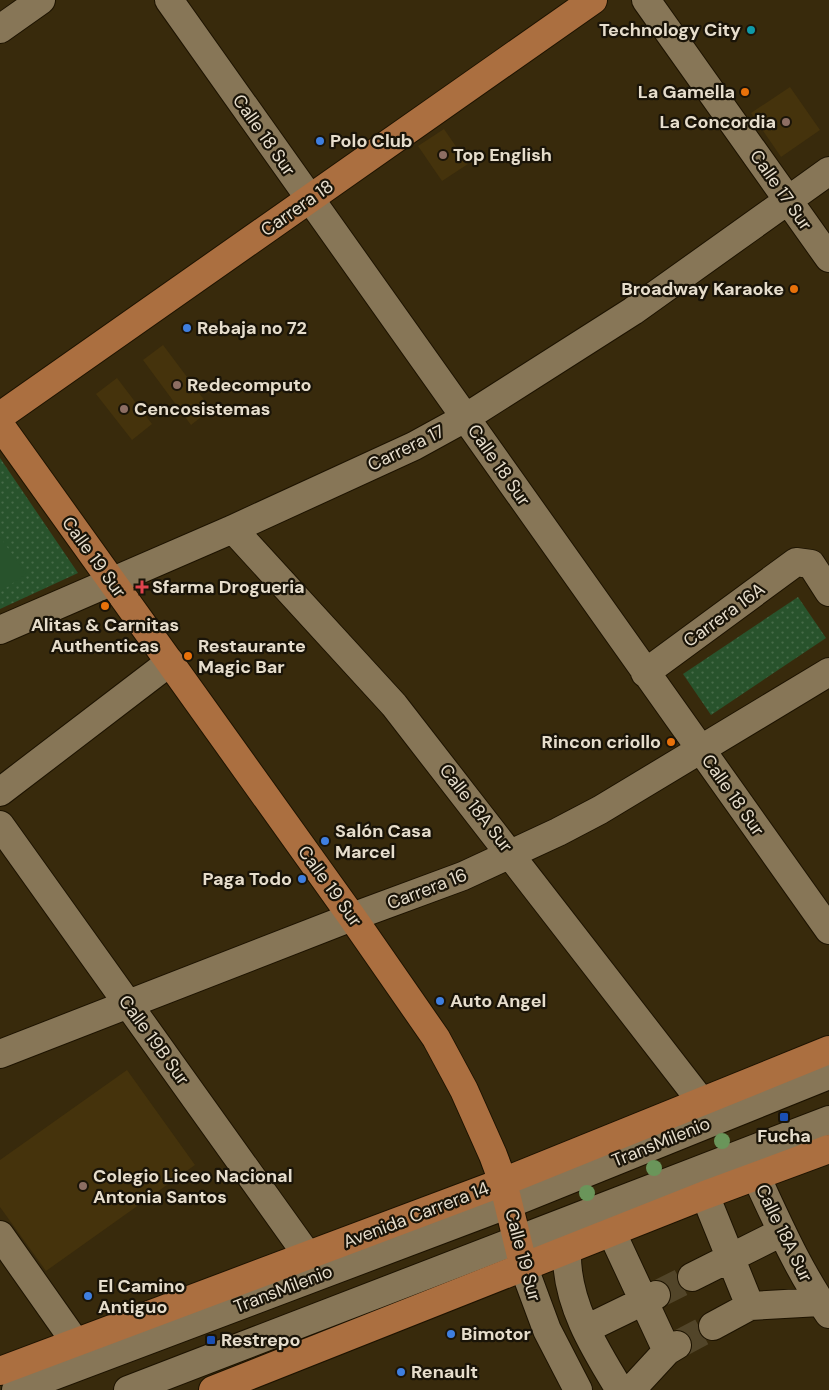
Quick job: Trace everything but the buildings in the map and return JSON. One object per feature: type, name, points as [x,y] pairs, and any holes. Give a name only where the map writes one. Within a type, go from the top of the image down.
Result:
[{"type":"main road","name":"Carrera 18","points":[[0,416],[593,0]]},
{"type":"main road","name":"Calle 19 Sur","points":[[0,425],[352,917],[440,1047],[464,1090],[506,1193],[524,1268]]},
{"type":"main road","name":"Avenida Carrera 14","points":[[0,1371],[308,1256],[506,1193],[701,1101],[829,1050]]},
{"type":"main road","points":[[213,1390],[705,1195],[829,1149]]},
{"type":"street","points":[[0,29],[41,0]]},
{"type":"street","name":"Calle 18 Sur","points":[[169,0],[829,930]]},
{"type":"street","name":"Calle 17 Sur","points":[[646,0],[829,258]]},
{"type":"street","name":"Carrera 17","points":[[0,630],[234,529],[414,446],[465,418],[633,311],[829,172]]},
{"type":"street","name":"Calle 18A Sur","points":[[234,529],[394,705],[512,854],[701,1101]]},
{"type":"street","name":"Carrera 16A","points":[[646,673],[796,562],[811,564],[829,592]]},
{"type":"street","points":[[0,792],[170,662]]},
{"type":"street","name":"Carrera 16","points":[[0,1054],[352,917],[408,898],[512,854],[600,810],[829,672]]},
{"type":"street","name":"Calle 19B Sur","points":[[0,825],[308,1256]]},
{"type":"street","name":"TransMilenio","points":[[16,1390],[506,1193],[829,1075]]},
{"type":"street","points":[[128,1390],[829,1120]]},
{"type":"street","name":"Calle 18A Sur","points":[[756,1176],[782,1232],[824,1308]]},
{"type":"street","points":[[705,1195],[750,1306]]},
{"type":"street","points":[[612,1232],[649,1298],[672,1348],[631,1390]]},
{"type":"street","points":[[692,1277],[782,1232]]},
{"type":"street","points":[[0,1235],[76,1343]]},
{"type":"street","name":"Calle 19 Sur","points":[[567,1250],[571,1293],[586,1329],[620,1390]]},
{"type":"street","name":"Calle 19 Sur","points":[[524,1268],[546,1330],[578,1390]]},
{"type":"street","points":[[586,1329],[649,1298]]},
{"type":"street","points":[[713,1326],[750,1306],[824,1308]]},
{"type":"shaded area","name":"La Concordia","points":[[790,87],[820,130],[781,157],[751,113]]},
{"type":"shaded area","name":"Top English","points":[[444,129],[468,164],[442,181],[418,146]]},
{"type":"shaded area","name":"Redecomputo","points":[[163,345],[211,409],[191,425],[143,360]]},
{"type":"shaded area","name":"Cencosistemas","points":[[117,378],[152,424],[132,440],[96,394]]},
{"type":"shaded area","name":"Colegio Liceo Nacional Antonia Santos","points":[[127,1070],[195,1165],[46,1271],[0,1207],[0,1160]]},
{"type":"green space","points":[[0,458],[78,573],[0,609]]},
{"type":"green space","points":[[0,537],[26,574],[0,592]]},
{"type":"green space","points":[[798,597],[826,638],[711,715],[683,674]]},
{"type":"tunnel","points":[[656,1295],[692,1277]]},
{"type":"tunnel","points":[[677,1345],[713,1326]]},
{"type":"place","name":"Technology City","points":[[751,30]]},
{"type":"place","name":"La Gamella","points":[[745,92]]},
{"type":"place","name":"La Concordia","points":[[786,122]]},
{"type":"place","name":"Polo Club","points":[[320,141]]},
{"type":"place","name":"Top English","points":[[443,155]]},
{"type":"place","name":"Broadway Karaoke","points":[[794,289]]},
{"type":"place","name":"Rebaja no 72","points":[[187,328]]},
{"type":"place","name":"Redecomputo","points":[[177,385]]},
{"type":"place","name":"Cencosistemas","points":[[124,409]]},
{"type":"place","name":"Sfarma Drogueria","points":[[142,587]]},
{"type":"place","name":"Alitas & Carnitas Authenticas","points":[[105,606]]},
{"type":"place","name":"Restaurante Magic Bar","points":[[188,656]]},
{"type":"place","name":"Rincon criollo","points":[[671,742]]},
{"type":"place","name":"Salón Casa Marcel","points":[[325,841]]},
{"type":"place","name":"Paga Todo","points":[[302,879]]},
{"type":"place","name":"Auto Angel","points":[[440,1001]]},
{"type":"place","name":"Fucha","points":[[784,1117]]},
{"type":"place","name":"Colegio Liceo Nacional Antonia Santos","points":[[83,1186]]},
{"type":"place","name":"El Camino Antiguo","points":[[88,1296]]},
{"type":"place","name":"Bimotor","points":[[451,1334]]},
{"type":"place","name":"Restrepo","points":[[211,1340]]},
{"type":"place","name":"Renault","points":[[401,1372]]}]
